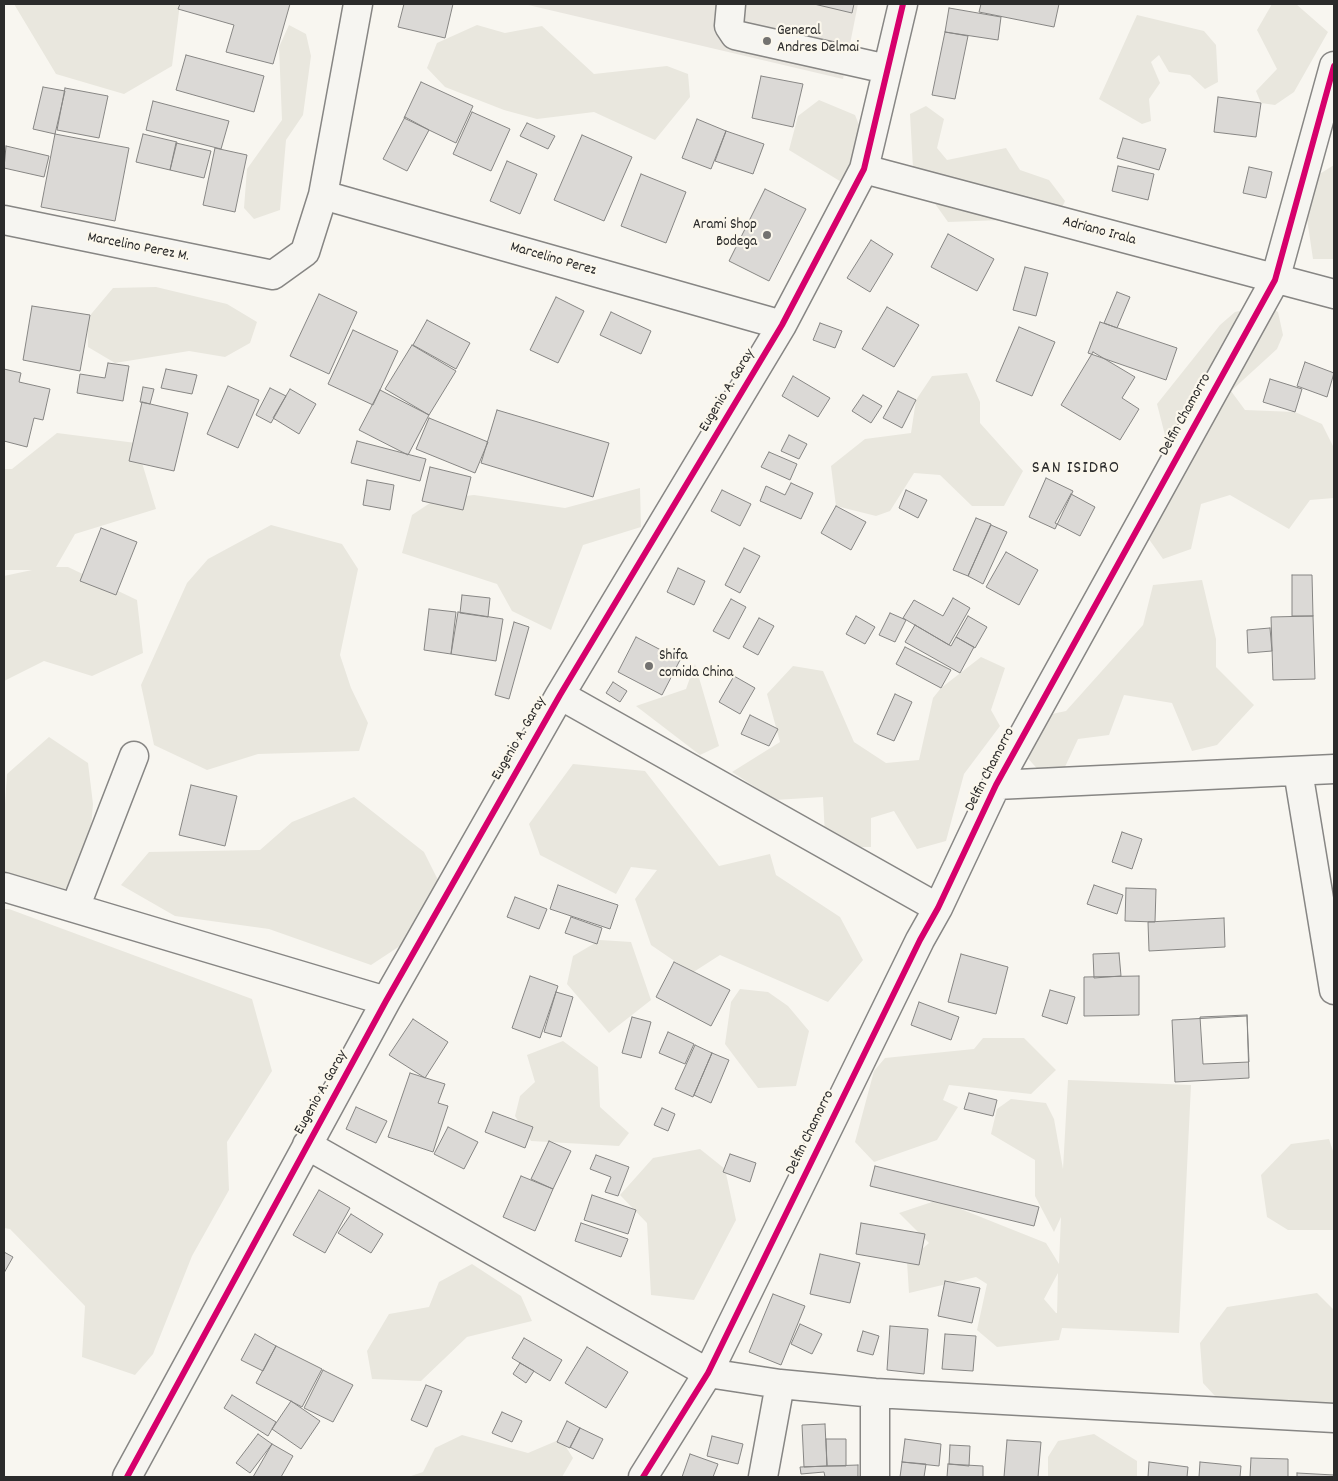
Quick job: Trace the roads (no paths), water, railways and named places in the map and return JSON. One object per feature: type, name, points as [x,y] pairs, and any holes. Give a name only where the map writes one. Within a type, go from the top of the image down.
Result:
[{"type":"street","points":[[323,195],[358,4]]},
{"type":"street","points":[[731,4],[730,26],[735,35],[887,69]]},
{"type":"street","name":"Eugenio A. Garay","points":[[127,1477],[386,1001],[560,694],[782,325],[864,168],[903,4]]},
{"type":"street","name":"Delfin Chamorro","points":[[643,1477],[708,1373],[920,940],[938,908],[996,785],[1275,280],[1334,66]]},
{"type":"street","name":"Adriano Irala","points":[[864,168],[1275,280],[1334,294]]},
{"type":"street","name":"Marcelino Perez M.","points":[[4,220],[273,275],[305,252],[323,195]]},
{"type":"street","name":"Marcelino Perez","points":[[323,195],[782,325]]},
{"type":"street","points":[[560,694],[938,908]]},
{"type":"street","points":[[76,908],[134,756]]},
{"type":"street","points":[[996,785],[1334,769]]},
{"type":"street","points":[[1298,772],[1334,990]]},
{"type":"street","points":[[4,887],[386,1001]]},
{"type":"street","points":[[307,1145],[708,1373],[780,1384],[875,1393],[1334,1418]]},
{"type":"street","points":[[763,1477],[780,1384]]},
{"type":"street","points":[[874,1477],[875,1393]]},
{"type":"place","name":"General Andres Delmai","points":[[767,41]]},
{"type":"place","name":"Arami Shop Bodega","points":[[767,235]]},
{"type":"place","name":"Shifa comida China","points":[[649,666]]},
{"type":"district","name":"SAN ISIDRO","points":[[1076,470]]}]
